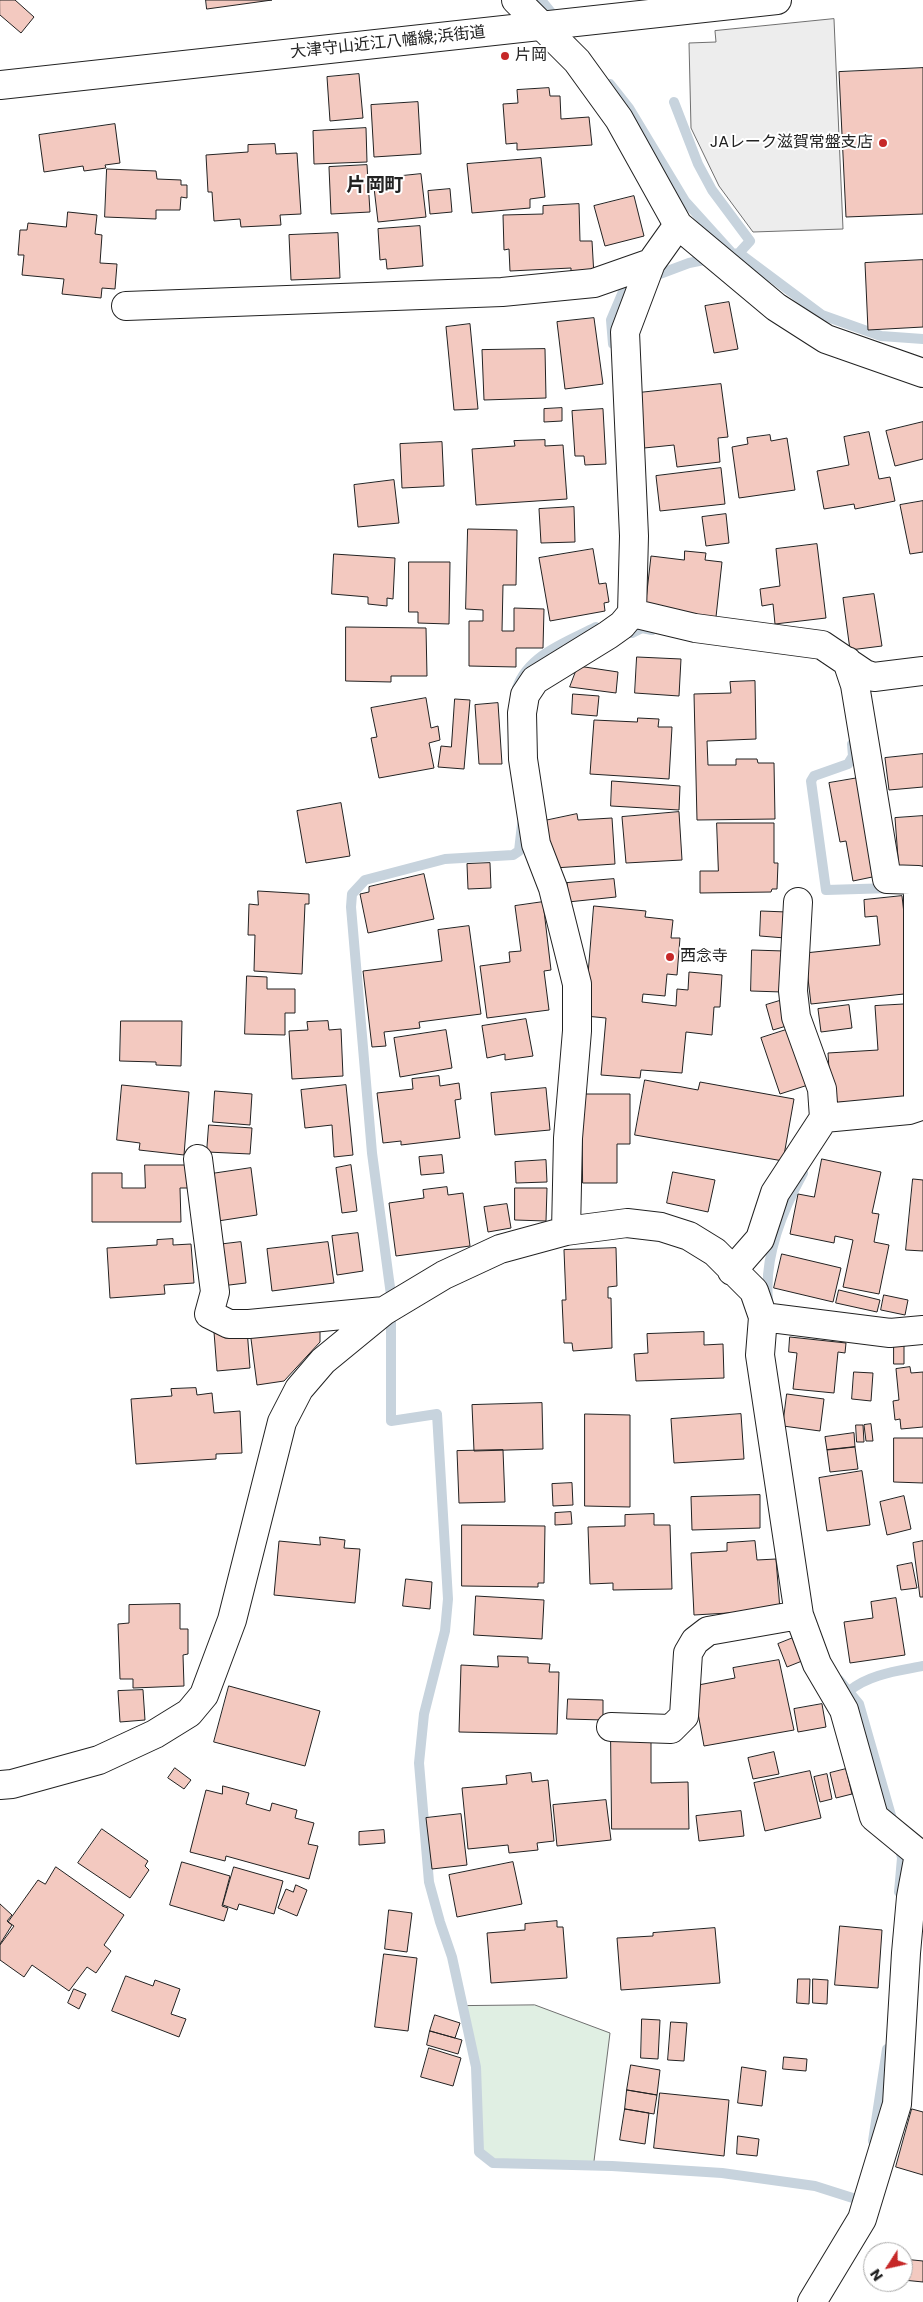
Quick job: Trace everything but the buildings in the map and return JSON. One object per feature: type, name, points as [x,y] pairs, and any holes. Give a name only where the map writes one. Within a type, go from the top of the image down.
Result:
[{"type":"street","points":[[516,0],[577,61],[618,119],[678,225],[776,307],[826,338],[923,373]]},
{"type":"street","name":"大津守山近江八幡線;浜街道","points":[[0,85],[540,26],[669,5],[776,0]]},
{"type":"street","points":[[566,1231],[568,1138],[576,1031],[577,984],[553,888],[536,844],[523,759],[522,713],[525,695],[535,680],[608,635],[622,625],[632,613],[634,536],[625,332],[651,263],[678,225]]},
{"type":"street","points":[[126,306],[502,292],[594,284],[651,263]]},
{"type":"street","points":[[632,613],[695,628],[822,645],[865,674],[874,677],[923,671]]},
{"type":"street","points":[[824,1118],[909,1110],[921,1106],[918,880],[887,879],[856,685],[847,662]]},
{"type":"street","points":[[732,1271],[760,1239],[775,1192],[824,1118],[822,1089],[796,1017],[793,991],[798,902]]},
{"type":"street","points":[[198,1159],[215,1292],[210,1314],[229,1324],[249,1324],[384,1310]]},
{"type":"street","points":[[0,1785],[12,1784],[99,1760],[155,1734],[189,1713],[204,1696],[232,1620],[282,1422],[299,1389],[324,1360],[384,1310],[474,1260],[534,1238],[566,1231],[627,1223],[661,1227],[689,1236],[715,1252],[754,1291],[763,1317],[760,1355],[799,1615],[817,1664],[844,1710],[874,1817],[919,1854],[911,1897],[906,1953],[897,2104],[862,2219],[812,2302]]},
{"type":"street","points":[[763,1317],[890,1332],[923,1330]]},
{"type":"street","points":[[611,1727],[671,1729],[680,1723],[684,1716],[688,1653],[696,1641],[708,1632],[799,1615]]},
{"type":"green space","points":[[535,2005],[610,2033],[593,2169],[495,2161],[482,2151],[478,2068],[463,2006]]},
{"type":"shaded area","points":[[834,19],[843,229],[753,232],[719,186],[691,128],[689,43],[716,42],[715,31]]},
{"type":"waterway","points":[[541,0],[558,21]]},
{"type":"waterway","points":[[610,84],[629,108],[685,201],[732,253]]},
{"type":"waterway","points":[[613,344],[611,320],[625,287],[689,263],[739,253],[750,241],[712,190],[698,164],[674,102]]},
{"type":"waterway","points":[[739,253],[822,315],[881,336],[923,339]]},
{"type":"waterway","points":[[624,625],[632,633],[642,628],[652,630]]},
{"type":"waterway","points":[[517,688],[522,677],[539,658],[561,644],[596,627]]},
{"type":"waterway","points":[[852,744],[853,756],[848,764],[814,776],[811,781],[826,890],[892,888]]},
{"type":"waterway","points":[[522,824],[519,851],[513,855],[445,859],[365,880],[352,894],[351,907],[372,1153],[391,1295],[391,1421],[437,1414],[448,1599],[445,1631],[424,1714],[419,1763],[429,1882],[452,1957],[476,2067],[479,2152],[493,2163],[612,2166],[722,2173],[815,2186],[859,2200]]},
{"type":"waterway","points":[[768,1300],[767,1283],[776,1234],[788,1203],[803,1173]]},
{"type":"waterway","points":[[849,1691],[875,1677],[923,1666]]},
{"type":"waterway","points":[[839,1680],[859,1704],[894,1826]]},
{"type":"waterway","points":[[899,1845],[902,1858],[899,1892]]},
{"type":"waterway","points":[[873,2141],[887,2049]]},
{"type":"place","name":"片岡","points":[[505,56]]},
{"type":"place","name":"JAレーク滋賀常盤支店","points":[[883,143]]},
{"type":"place","name":"西念寺","points":[[670,957]]},
{"type":"district","name":"片岡町","points":[[375,186]]}]
